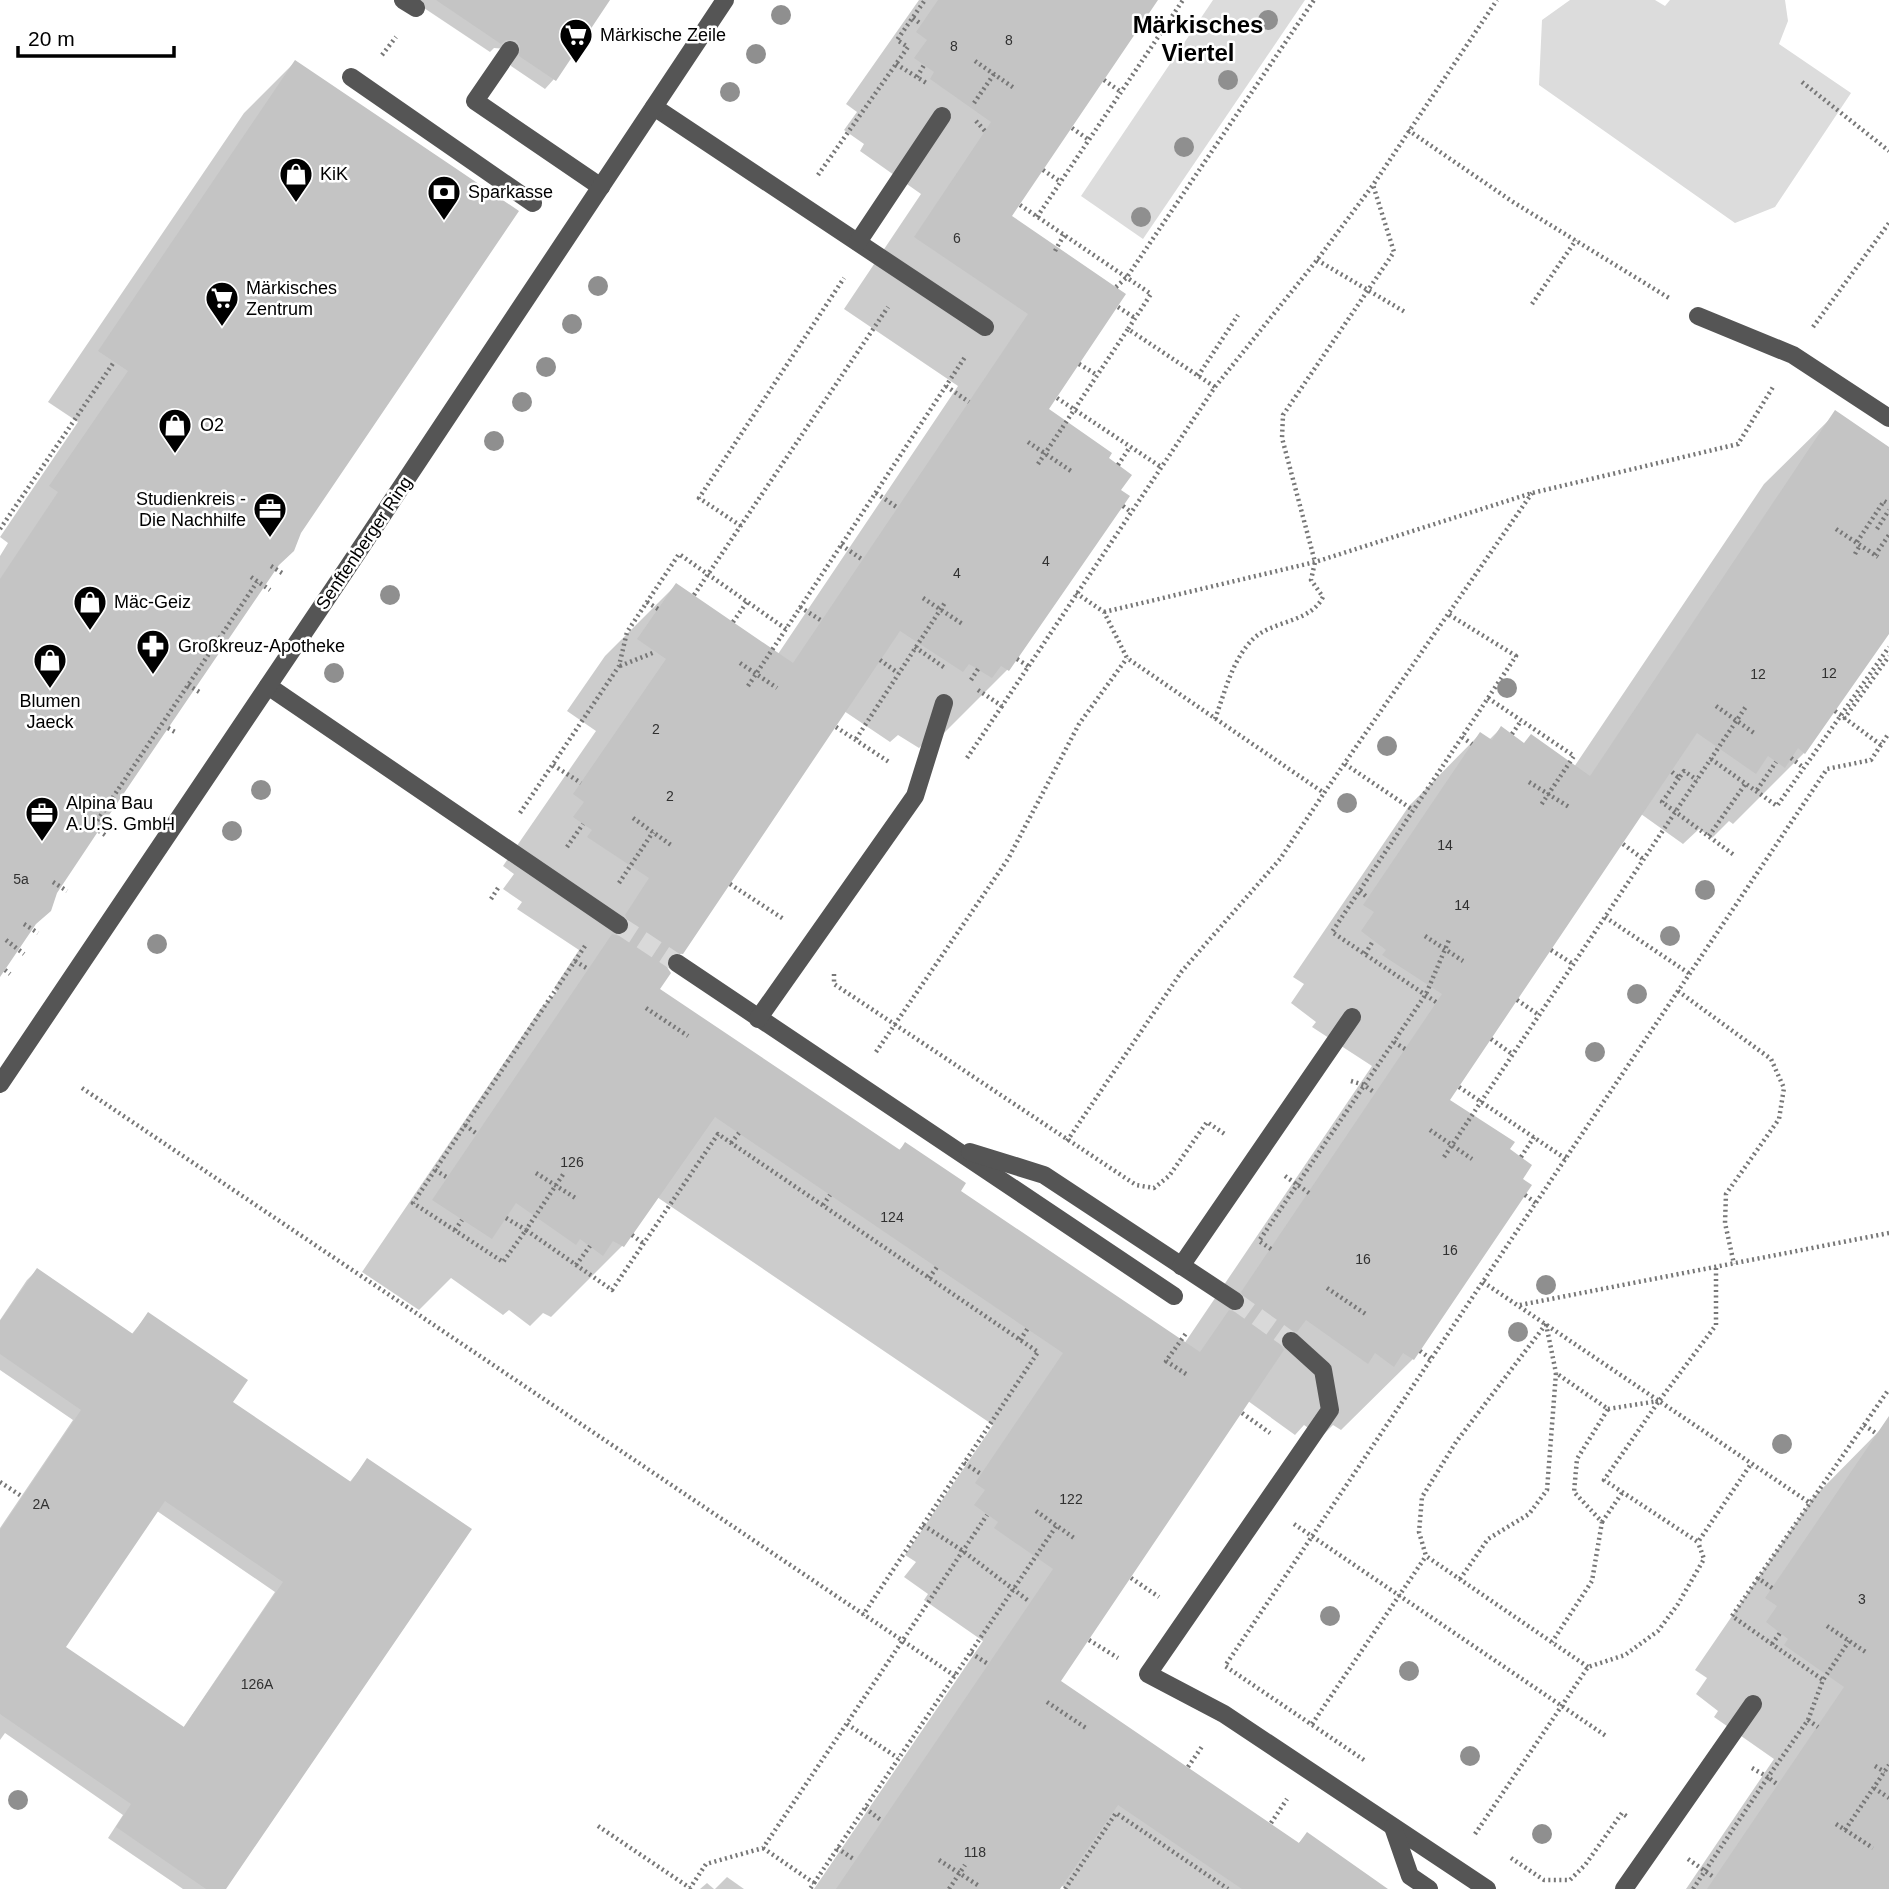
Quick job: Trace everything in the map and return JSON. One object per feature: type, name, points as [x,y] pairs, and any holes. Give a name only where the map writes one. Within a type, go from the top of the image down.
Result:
[{"type":"street","name":"Senftenberger Ring","points":[[0,1084],[725,0]]},
{"type":"street","points":[[510,50],[475,101],[601,187]]},
{"type":"street","points":[[351,77],[533,203]]},
{"type":"street","points":[[654,107],[985,327]]},
{"type":"street","points":[[858,242],[942,116]]},
{"type":"street","points":[[1698,316],[1793,355],[1889,418]]},
{"type":"street","points":[[268,686],[619,925]]},
{"type":"street","points":[[758,1019],[915,796],[944,703]]},
{"type":"street","points":[[677,963],[1174,1296]]},
{"type":"street","points":[[1181,1266],[1352,1017]]},
{"type":"street","points":[[950,1146],[1044,1174],[1235,1301]]},
{"type":"street","points":[[1291,1341],[1323,1370],[1330,1410],[1148,1674],[1224,1714],[1487,1889]]},
{"type":"street","points":[[1624,1889],[1753,1704]]},
{"type":"street","points":[[1394,1827],[1410,1876],[1429,1889]]},
{"type":"path","points":[[812,183],[908,47],[897,40],[925,0]]},
{"type":"path","points":[[1037,217],[1183,0]]},
{"type":"path","points":[[1116,287],[1127,277],[1314,0]]},
{"type":"path","points":[[963,764],[1215,387],[1373,185],[1497,0]]},
{"type":"path","points":[[913,18],[921,24]]},
{"type":"path","points":[[975,61],[1014,88]]},
{"type":"path","points":[[916,77],[924,65]]},
{"type":"path","points":[[1104,80],[1121,92]]},
{"type":"path","points":[[1802,82],[1889,151]]},
{"type":"path","points":[[1072,128],[1089,140]]},
{"type":"path","points":[[1408,130],[1513,202],[1672,299]]},
{"type":"path","points":[[1043,170],[1061,182]]},
{"type":"path","points":[[1215,719],[1235,663],[1254,638],[1317,608],[1322,597],[1311,580],[1315,562],[1282,438],[1283,415],[1394,252],[1373,185]]},
{"type":"path","points":[[1020,205],[1152,294],[1038,464]]},
{"type":"path","points":[[1104,612],[1315,562],[1532,493],[1738,444],[1793,355],[1889,223]]},
{"type":"path","points":[[1055,251],[1064,235]]},
{"type":"path","points":[[1532,304],[1576,240]]},
{"type":"path","points":[[1317,260],[1405,312]]},
{"type":"path","points":[[741,526],[699,498],[844,277],[855,285]]},
{"type":"path","points":[[694,596],[888,307],[877,300]]},
{"type":"path","points":[[1118,307],[1135,318]]},
{"type":"path","points":[[1198,376],[1238,315]]},
{"type":"path","points":[[748,686],[985,327]]},
{"type":"path","points":[[1128,329],[1215,387]]},
{"type":"path","points":[[0,529],[114,362]]},
{"type":"path","points":[[1079,364],[1097,375]]},
{"type":"path","points":[[946,386],[969,402]]},
{"type":"path","points":[[1057,398],[1161,467]]},
{"type":"path","points":[[1028,442],[1071,471]]},
{"type":"path","points":[[1118,465],[1130,447]]},
{"type":"path","points":[[876,493],[898,508]]},
{"type":"path","points":[[1044,1174],[1182,971],[1280,859],[1532,493]]},
{"type":"path","points":[[1855,554],[1884,501],[1889,504]]},
{"type":"path","points":[[1123,506],[1131,512]]},
{"type":"path","points":[[1877,529],[1889,510]]},
{"type":"path","points":[[1836,529],[1876,556],[1889,535]]},
{"type":"path","points":[[841,545],[863,560]]},
{"type":"path","points":[[491,899],[503,881],[482,867],[619,666],[627,632],[679,554],[786,629]]},
{"type":"path","points":[[271,566],[282,573]]},
{"type":"path","points":[[251,577],[270,590]]},
{"type":"path","points":[[105,835],[93,827],[257,582]]},
{"type":"path","points":[[1076,593],[1104,612],[1127,658],[1324,793]]},
{"type":"path","points":[[923,598],[964,625]]},
{"type":"path","points":[[856,739],[946,601]]},
{"type":"path","points":[[733,622],[747,602]]},
{"type":"path","points":[[647,603],[657,609]]},
{"type":"path","points":[[800,607],[822,621]]},
{"type":"path","points":[[1436,1002],[1332,932],[1516,656],[1448,614]]},
{"type":"path","points":[[1711,759],[1777,806],[1889,647]]},
{"type":"path","points":[[915,648],[947,670]]},
{"type":"path","points":[[619,666],[655,652]]},
{"type":"path","points":[[1844,719],[1889,656]]},
{"type":"path","points":[[855,1083],[1008,859],[1079,723],[1127,658]]},
{"type":"path","points":[[1017,659],[1028,666]]},
{"type":"path","points":[[880,660],[898,673]]},
{"type":"path","points":[[740,663],[777,688]]},
{"type":"path","points":[[978,669],[969,684],[1002,706]]},
{"type":"path","points":[[188,685],[201,693]]},
{"type":"path","points":[[1488,698],[1574,756],[1541,805]]},
{"type":"path","points":[[1444,1157],[1747,705]]},
{"type":"path","points":[[1716,706],[1754,733]]},
{"type":"path","points":[[1835,711],[1881,745]]},
{"type":"path","points":[[1512,734],[1521,721]]},
{"type":"path","points":[[168,728],[174,732]]},
{"type":"path","points":[[1366,1761],[1225,1666],[1827,769],[1871,760],[1889,733]]},
{"type":"path","points":[[1462,737],[1472,744]]},
{"type":"path","points":[[1791,758],[1804,768]]},
{"type":"path","points":[[1757,790],[1776,762]]},
{"type":"path","points":[[1345,764],[1413,810]]},
{"type":"path","points":[[553,765],[581,783]]},
{"type":"path","points":[[1697,780],[1684,771],[1661,802],[1734,855]]},
{"type":"path","points":[[1672,772],[1679,778]]},
{"type":"path","points":[[1529,782],[1569,807]]},
{"type":"path","points":[[1709,836],[1746,783]]},
{"type":"path","points":[[633,818],[671,845]]},
{"type":"path","points":[[566,848],[583,824]]},
{"type":"path","points":[[618,883],[653,832]]},
{"type":"path","points":[[1623,844],[1643,859]]},
{"type":"path","points":[[53,881],[67,891]]},
{"type":"path","points":[[730,884],[796,927]]},
{"type":"path","points":[[1360,891],[1368,898]]},
{"type":"path","points":[[1605,917],[1690,974]]},
{"type":"path","points":[[24,924],[38,933]]},
{"type":"path","points":[[1425,936],[1463,961]]},
{"type":"path","points":[[564,1173],[503,1262],[413,1203],[590,939]]},
{"type":"path","points":[[6,940],[24,954]]},
{"type":"path","points":[[1271,1250],[1259,1241],[1426,995],[1449,940]]},
{"type":"path","points":[[1365,954],[1373,941]]},
{"type":"path","points":[[1551,950],[1573,964]]},
{"type":"path","points":[[575,961],[588,969]]},
{"type":"path","points":[[5,970],[10,974]]},
{"type":"path","points":[[834,971],[834,984],[1136,1185],[1154,1188],[1169,1176],[1207,1122],[1309,1193]]},
{"type":"path","points":[[1678,991],[1771,1059],[1784,1088],[1779,1119],[1726,1194],[1725,1223],[1734,1264]]},
{"type":"path","points":[[1517,1000],[1539,1015]]},
{"type":"path","points":[[646,1009],[688,1036]]},
{"type":"path","points":[[1491,1040],[1512,1054]]},
{"type":"path","points":[[1394,1042],[1405,1049]]},
{"type":"path","points":[[1364,1086],[1375,1093]]},
{"type":"path","points":[[82,1087],[954,1676]]},
{"type":"path","points":[[1459,1087],[1566,1159]]},
{"type":"path","points":[[465,1125],[477,1134]]},
{"type":"path","points":[[1430,1130],[1472,1159]]},
{"type":"path","points":[[731,1143],[738,1133]]},
{"type":"path","points":[[506,1218],[612,1290],[718,1134],[1038,1352],[863,1615]]},
{"type":"path","points":[[1521,1157],[1534,1138]]},
{"type":"path","points":[[435,1170],[448,1178]]},
{"type":"path","points":[[536,1173],[577,1199]]},
{"type":"path","points":[[823,1205],[830,1195]]},
{"type":"path","points":[[1525,1195],[1536,1203]]},
{"type":"path","points":[[455,1230],[462,1220]]},
{"type":"path","points":[[1519,1306],[1889,1233]]},
{"type":"path","points":[[632,1235],[643,1243]]},
{"type":"path","points":[[576,1265],[590,1246]]},
{"type":"path","points":[[929,1278],[937,1267]]},
{"type":"path","points":[[1464,1827],[1475,1834],[1588,1667],[1625,1655],[1658,1631],[1678,1604],[1704,1559],[1698,1542],[1604,1480],[1716,1325],[1716,1268]]},
{"type":"path","points":[[1483,1282],[1810,1503]]},
{"type":"path","points":[[1327,1288],[1367,1315]]},
{"type":"path","points":[[1186,1374],[1166,1362],[1192,1323]]},
{"type":"path","points":[[1460,1579],[1488,1539],[1529,1514],[1547,1490],[1556,1374],[1546,1324]]},
{"type":"path","points":[[1546,1324],[1456,1442],[1422,1497],[1419,1532],[1426,1556],[1588,1667]]},
{"type":"path","points":[[1020,1340],[1028,1328]]},
{"type":"path","points":[[1420,1351],[1432,1359]]},
{"type":"path","points":[[1556,1374],[1608,1409],[1659,1401]]},
{"type":"path","points":[[1823,1680],[1732,1616],[1889,1389]]},
{"type":"path","points":[[1602,1522],[1574,1492],[1577,1459],[1608,1409]]},
{"type":"path","points":[[1242,1413],[1279,1440]]},
{"type":"path","points":[[1864,1425],[1877,1434]]},
{"type":"path","points":[[964,1463],[981,1474]]},
{"type":"path","points":[[1698,1542],[1751,1464]]},
{"type":"path","points":[[0,1482],[23,1497]]},
{"type":"path","points":[[1552,1642],[1592,1581],[1602,1522],[1622,1493]]},
{"type":"path","points":[[1264,1504],[1606,1736]]},
{"type":"path","points":[[1036,1511],[1074,1538]]},
{"type":"path","points":[[598,1826],[689,1888],[706,1864],[763,1848],[987,1515]]},
{"type":"path","points":[[923,1525],[963,1551],[1030,1602]]},
{"type":"path","points":[[810,1889],[1056,1525]]},
{"type":"path","points":[[1312,1724],[1426,1556]]},
{"type":"path","points":[[1131,1578],[1167,1603]]},
{"type":"path","points":[[1758,1578],[1772,1588]]},
{"type":"path","points":[[1827,1626],[1867,1653]]},
{"type":"path","points":[[1772,1644],[1780,1633]]},
{"type":"path","points":[[1693,1889],[1808,1720],[1823,1680],[1849,1641]]},
{"type":"path","points":[[971,1653],[988,1664]]},
{"type":"path","points":[[1047,1702],[1086,1728]]},
{"type":"path","points":[[1808,1720],[1818,1727]]},
{"type":"path","points":[[846,1724],[898,1759]]},
{"type":"path","points":[[1845,1830],[1889,1765]]},
{"type":"path","points":[[1875,1766],[1885,1772]]},
{"type":"path","points":[[1768,1777],[1778,1785]]},
{"type":"path","points":[[1874,1788],[1889,1798]]},
{"type":"path","points":[[865,1808],[881,1821]]},
{"type":"path","points":[[1065,1889],[1116,1813],[1228,1889],[1232,1882]]},
{"type":"path","points":[[1510,1857],[1544,1880],[1570,1880],[1585,1866],[1622,1813],[1715,1878]]},
{"type":"path","points":[[1836,1824],[1873,1849]]},
{"type":"path","points":[[1145,1831],[1149,1826]]},
{"type":"path","points":[[763,1848],[814,1883]]},
{"type":"path","points":[[837,1848],[855,1860]]},
{"type":"path","points":[[939,1860],[978,1886]]},
{"type":"path","points":[[949,1889],[965,1865]]},
{"type":"shaded area","points":[[1213,0],[1305,0],[1143,239],[1081,196]]},
{"type":"shaded area","points":[[1570,0],[1655,0],[1665,6],[1670,0],[1785,0],[1788,21],[1779,44],[1851,93],[1775,207],[1735,223],[1539,85],[1542,20]]},
{"type":"building","points":[[436,0],[610,0],[556,81],[519,56],[520,46],[516,40],[506,40],[501,44]]},
{"type":"building","points":[[938,0],[1158,0],[1012,216],[1126,294],[1049,409],[1112,453],[1109,458],[1132,475],[1121,490],[1130,496],[1009,671],[1001,666],[992,678],[969,664],[963,672],[900,631],[683,954],[673,953],[667,957],[667,967],[671,973],[660,989],[900,1150],[905,1142],[966,1183],[961,1191],[1200,1352],[1229,1310],[1235,1312],[1244,1308],[1246,1301],[1241,1292],[1442,994],[1382,955],[1386,950],[1361,931],[1374,912],[1363,905],[1480,732],[1492,740],[1501,726],[1524,743],[1531,734],[1590,776],[1835,410],[1889,447],[1889,634],[1805,754],[1798,748],[1785,768],[1768,756],[1756,774],[1697,733],[1450,1100],[1515,1142],[1510,1149],[1532,1165],[1523,1179],[1532,1185],[1414,1360],[1403,1353],[1394,1367],[1375,1353],[1368,1364],[1306,1320],[1297,1332],[1288,1330],[1283,1333],[1280,1344],[1284,1350],[1061,1681],[1299,1843],[1307,1832],[1388,1889],[1242,1889],[1118,1805],[1060,1889],[836,1889],[1053,1569],[994,1528],[998,1522],[974,1505],[985,1490],[975,1483],[1063,1353],[715,1117],[624,1247],[613,1241],[603,1256],[580,1239],[576,1245],[516,1203],[492,1239],[432,1200],[612,934],[619,936],[628,932],[630,925],[625,915],[649,878],[587,837],[592,830],[573,817],[584,802],[573,794],[666,659],[637,639],[676,583],[793,663],[1028,314],[914,237],[991,122],[930,79],[934,72],[914,58],[927,40],[916,32]]},
{"type":"building","points":[[295,60],[519,211],[301,533],[294,551],[279,565],[103,824],[57,893],[51,911],[36,924],[0,977],[0,579],[58,492],[49,486],[128,371],[98,351]]},
{"type":"building","points":[[37,1268],[133,1334],[148,1312],[248,1380],[233,1402],[351,1482],[367,1458],[472,1529],[226,1889],[206,1889],[116,1827],[131,1804],[0,1714],[0,1530],[81,1410],[0,1354],[0,1321]],"holes":[[[165,1501],[283,1582],[184,1727],[66,1647]]]},
{"type":"building","points":[[1889,1416],[1889,1889],[1707,1889],[1844,1687],[1784,1645],[1788,1639],[1766,1622],[1777,1606],[1765,1598]]},
{"type":"tunnel","points":[[619,925],[677,963]]},
{"type":"tunnel","points":[[1235,1301],[1291,1341]]},
{"type":"place","name":"Märkische Zeile","points":[[576,65]]},
{"type":"place","name":"KiK","points":[[296,204]]},
{"type":"place","name":"Sparkasse","points":[[444,222]]},
{"type":"place","name":"Märkisches Zentrum","points":[[222,328]]},
{"type":"place","name":"O2","points":[[175,455]]},
{"type":"place","name":"Studienkreis - Die Nachhilfe","points":[[270,539]]},
{"type":"place","name":"Mäc-Geiz","points":[[90,632]]},
{"type":"place","name":"Großkreuz-Apotheke","points":[[153,676]]},
{"type":"place","name":"Blumen Jaeck","points":[[50,690]]},
{"type":"place","name":"Alpina Bau A.U.S. GmbH","points":[[42,843]]},
{"type":"district","name":"Märkisches Viertel","points":[[1198,38]]}]
